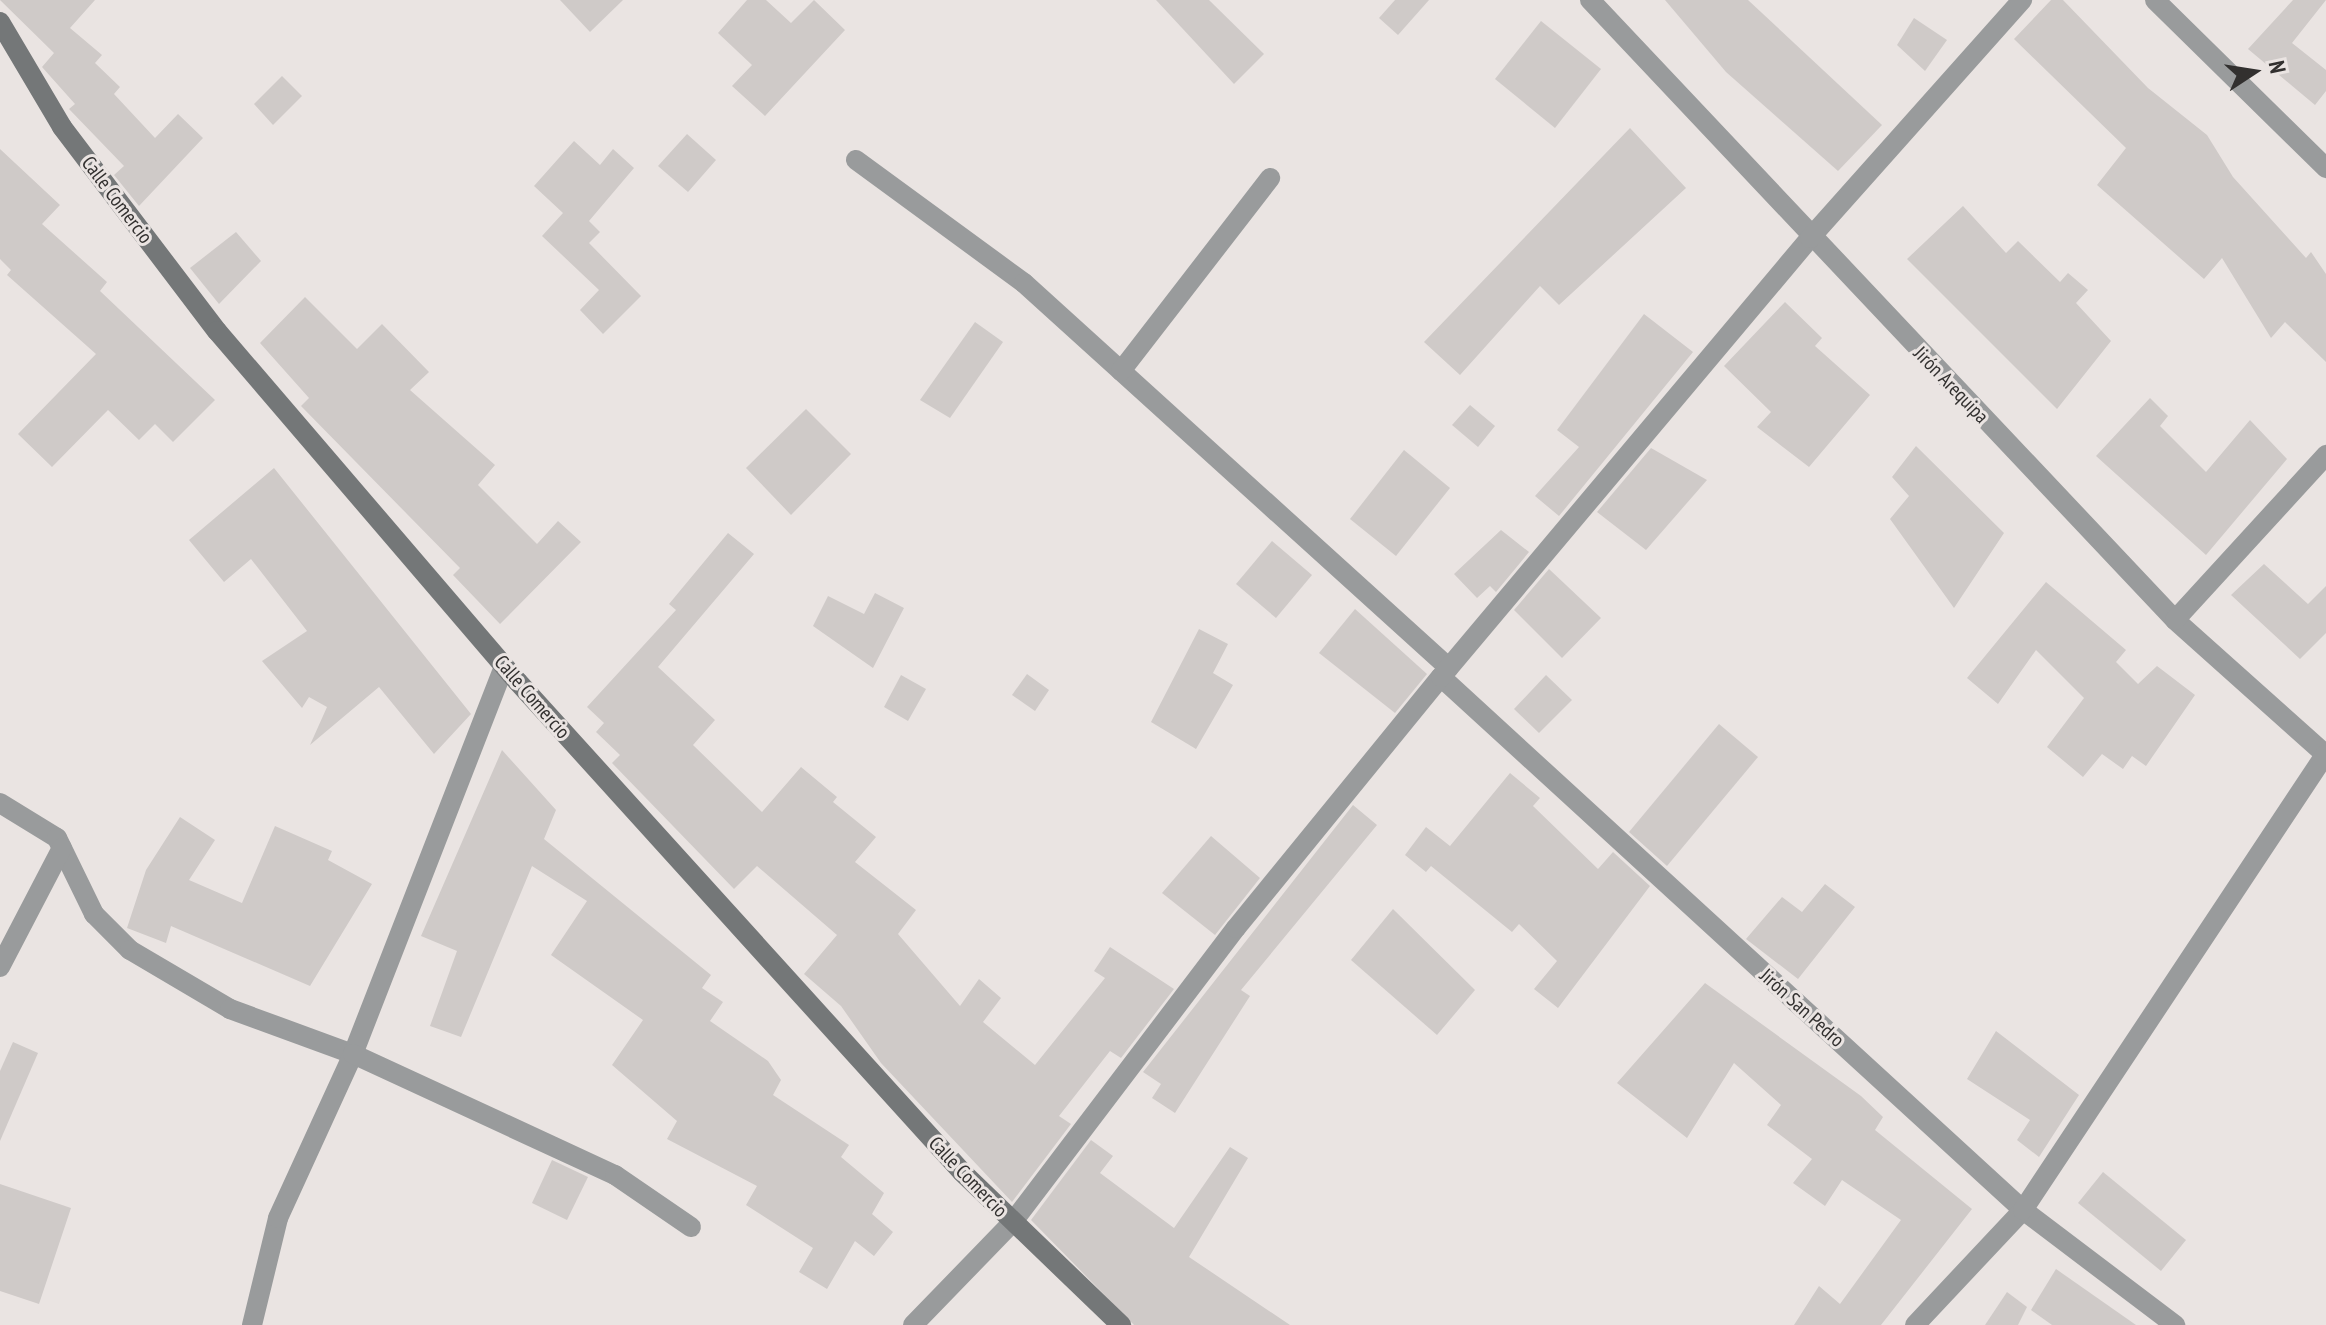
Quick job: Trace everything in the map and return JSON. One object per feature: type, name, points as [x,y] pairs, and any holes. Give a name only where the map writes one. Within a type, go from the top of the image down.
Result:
[{"type":"street","name":"Jirón Arequipa","points":[[1590,0],[1810,238],[2175,620],[2326,755]]},
{"type":"street","points":[[913,1325],[1012,1223],[1236,928],[1445,672],[1810,238],[2022,0]]},
{"type":"street","points":[[2155,0],[2326,168]]},
{"type":"street","name":"Calle Comercio","points":[[0,22],[62,127],[217,331],[504,666],[1012,1223],[1121,1325]]},
{"type":"street","name":"Jirón San Pedro","points":[[856,160],[1024,283],[2023,1210],[2175,1325]]},
{"type":"street","points":[[1121,371],[1270,178]]},
{"type":"street","points":[[2175,620],[2326,455]]},
{"type":"street","points":[[252,1325],[278,1218],[353,1054],[504,666]]},
{"type":"street","points":[[1915,1325],[2023,1210],[2326,755]]},
{"type":"street","points":[[0,803],[34,817],[62,848],[94,914],[130,950],[230,1009],[353,1054],[615,1175],[691,1227]]},
{"type":"street","points":[[0,967],[62,848]]},
{"type":"building","points":[[0,0],[95,0],[70,28],[102,55],[95,63],[120,87],[114,94],[155,138],[178,114],[203,138],[139,206],[114,175],[124,166],[69,109],[75,104],[42,67],[54,53]]},
{"type":"building","points":[[560,0],[623,0],[590,32]]},
{"type":"building","points":[[747,0],[766,0],[791,23],[814,0],[845,30],[765,116],[732,86],[752,65],[718,33]]},
{"type":"building","points":[[1156,0],[1209,0],[1264,54],[1234,84]]},
{"type":"building","points":[[1395,0],[1429,0],[1398,35],[1379,18]]},
{"type":"building","points":[[1665,0],[1748,0],[1882,125],[1838,171],[1726,72]]},
{"type":"building","points":[[2051,0],[2063,0],[2148,88],[2207,135],[2233,177],[2306,258],[2311,252],[2326,274],[2326,362],[2285,322],[2271,338],[2222,258],[2204,279],[2097,185],[2126,148],[2014,39]]},
{"type":"building","points":[[2293,0],[2326,0],[2292,43],[2326,70],[2326,91],[2315,105],[2248,49]]},
{"type":"building","points":[[1914,18],[1947,40],[1925,71],[1897,45]]},
{"type":"building","points":[[1541,21],[1601,69],[1555,128],[1495,79]]},
{"type":"building","points":[[282,76],[302,96],[273,125],[254,104]]},
{"type":"building","points":[[1630,128],[1686,188],[1559,305],[1540,286],[1460,375],[1424,342]]},
{"type":"building","points":[[687,134],[716,160],[688,192],[658,166]]},
{"type":"building","points":[[574,141],[600,165],[613,149],[634,168],[589,221],[600,232],[589,243],[641,296],[603,334],[580,310],[599,290],[542,236],[563,213],[534,186]]},
{"type":"building","points":[[0,149],[60,205],[42,224],[107,282],[100,291],[215,400],[173,442],[155,424],[139,440],[108,410],[52,467],[18,434],[96,354],[7,275],[11,270],[0,259]]},
{"type":"building","points":[[1963,206],[2006,253],[2018,241],[2060,282],[2068,273],[2088,290],[2076,303],[2111,341],[2057,409],[1907,259]]},
{"type":"building","points":[[236,232],[261,261],[219,304],[190,268]]},
{"type":"building","points":[[305,297],[357,349],[382,324],[429,372],[410,390],[495,465],[478,485],[537,544],[558,521],[581,542],[500,624],[453,575],[460,568],[301,406],[309,398],[260,343]]},
{"type":"building","points":[[1785,302],[1822,338],[1815,346],[1870,395],[1809,467],[1757,427],[1771,412],[1724,366]]},
{"type":"building","points":[[1644,314],[1693,352],[1559,516],[1535,496],[1579,447],[1557,430]]},
{"type":"building","points":[[975,322],[1003,342],[950,418],[920,400]]},
{"type":"building","points":[[2150,398],[2168,416],[2160,426],[2206,472],[2250,420],[2287,459],[2206,555],[2096,456]]},
{"type":"building","points":[[1470,405],[1495,426],[1478,447],[1452,425]]},
{"type":"building","points":[[806,409],[851,454],[791,515],[746,468]]},
{"type":"building","points":[[1916,446],[2004,533],[1954,608],[1890,519],[1909,496],[1892,477]]},
{"type":"building","points":[[1651,448],[1707,480],[1646,550],[1597,512]]},
{"type":"building","points":[[1404,450],[1450,488],[1396,556],[1350,519]]},
{"type":"building","points":[[274,468],[471,714],[434,754],[379,687],[310,745],[327,707],[309,697],[302,708],[262,661],[307,631],[251,559],[224,582],[189,540]]},
{"type":"building","points":[[1501,530],[1529,552],[1496,592],[1490,586],[1477,598],[1454,574]]},
{"type":"building","points":[[728,533],[754,554],[658,667],[715,720],[693,745],[762,812],[801,767],[837,797],[833,802],[876,837],[855,862],[916,910],[898,934],[960,1006],[979,979],[1001,998],[983,1022],[1035,1065],[1105,978],[1094,971],[1110,947],[1174,989],[1121,1058],[1110,1051],[1059,1116],[1071,1124],[1012,1202],[881,1063],[841,1006],[804,974],[837,935],[757,866],[734,889],[612,763],[620,755],[596,732],[604,723],[587,707],[676,610],[669,604]]},
{"type":"building","points":[[1272,541],[1312,575],[1276,618],[1236,584]]},
{"type":"building","points":[[2264,564],[2308,604],[2326,586],[2326,633],[2300,659],[2231,595]]},
{"type":"building","points":[[1549,569],[1601,618],[1562,658],[1514,610]]},
{"type":"building","points":[[2046,582],[2126,650],[2116,662],[2138,684],[2157,666],[2195,695],[2146,766],[2132,756],[2123,769],[2102,754],[2083,777],[2047,747],[2084,698],[2036,650],[1998,704],[1967,678]]},
{"type":"building","points":[[875,593],[904,608],[873,668],[813,626],[828,596],[864,614]]},
{"type":"building","points":[[1355,609],[1427,674],[1395,713],[1319,653]]},
{"type":"building","points":[[1199,629],[1228,644],[1213,673],[1233,685],[1196,749],[1151,722]]},
{"type":"building","points":[[1027,674],[1049,690],[1035,711],[1012,695]]},
{"type":"building","points":[[901,675],[926,689],[908,721],[884,707]]},
{"type":"building","points":[[1546,675],[1572,700],[1539,733],[1514,709]]},
{"type":"building","points":[[1719,724],[1758,757],[1667,866],[1629,832]]},
{"type":"building","points":[[502,750],[556,810],[544,839],[711,975],[702,988],[723,1002],[710,1021],[768,1061],[781,1080],[773,1095],[849,1145],[841,1157],[884,1193],[872,1214],[893,1232],[874,1256],[855,1241],[827,1289],[799,1272],[813,1248],[746,1205],[757,1186],[667,1139],[677,1121],[612,1065],[643,1020],[551,955],[587,901],[532,866],[461,1037],[430,1026],[457,951],[421,936]]},
{"type":"building","points":[[1510,773],[1540,798],[1533,806],[1598,869],[1613,852],[1650,886],[1558,1008],[1534,989],[1557,961],[1519,924],[1512,932],[1431,866],[1426,872],[1405,855],[1426,827],[1450,846]]},
{"type":"building","points":[[1353,805],[1377,825],[1241,990],[1250,996],[1175,1113],[1152,1098],[1161,1084],[1143,1072]]},
{"type":"building","points":[[180,817],[215,840],[189,880],[242,903],[275,826],[332,851],[328,860],[372,884],[310,986],[171,926],[166,943],[127,928],[146,870]]},
{"type":"building","points":[[1211,836],[1260,878],[1215,935],[1162,893]]},
{"type":"building","points":[[1825,884],[1855,907],[1798,979],[1746,939],[1782,897],[1802,912]]},
{"type":"building","points":[[1393,909],[1475,990],[1437,1035],[1351,960]]},
{"type":"building","points":[[1705,983],[1861,1096],[1883,1117],[1875,1130],[1972,1209],[1881,1325],[1794,1325],[1819,1286],[1840,1304],[1901,1220],[1842,1180],[1825,1206],[1793,1183],[1812,1159],[1767,1125],[1781,1105],[1734,1063],[1687,1138],[1617,1083]]},
{"type":"building","points":[[1996,1031],[2079,1095],[2039,1157],[2017,1140],[2030,1120],[1967,1079]]},
{"type":"building","points":[[13,1042],[38,1053],[0,1141],[0,1071]]},
{"type":"building","points":[[1091,1140],[1113,1156],[1100,1173],[1174,1228],[1230,1147],[1248,1158],[1189,1257],[1290,1325],[1134,1325],[1031,1220]]},
{"type":"building","points":[[552,1160],[588,1177],[567,1220],[532,1203]]},
{"type":"building","points":[[2103,1172],[2186,1240],[2161,1271],[2078,1203]]},
{"type":"building","points":[[0,1184],[71,1208],[39,1304],[0,1291]]},
{"type":"building","points":[[2056,1269],[2136,1325],[2052,1325],[2031,1310]]},
{"type":"building","points":[[2007,1292],[2027,1307],[2018,1325],[1985,1325]]}]
